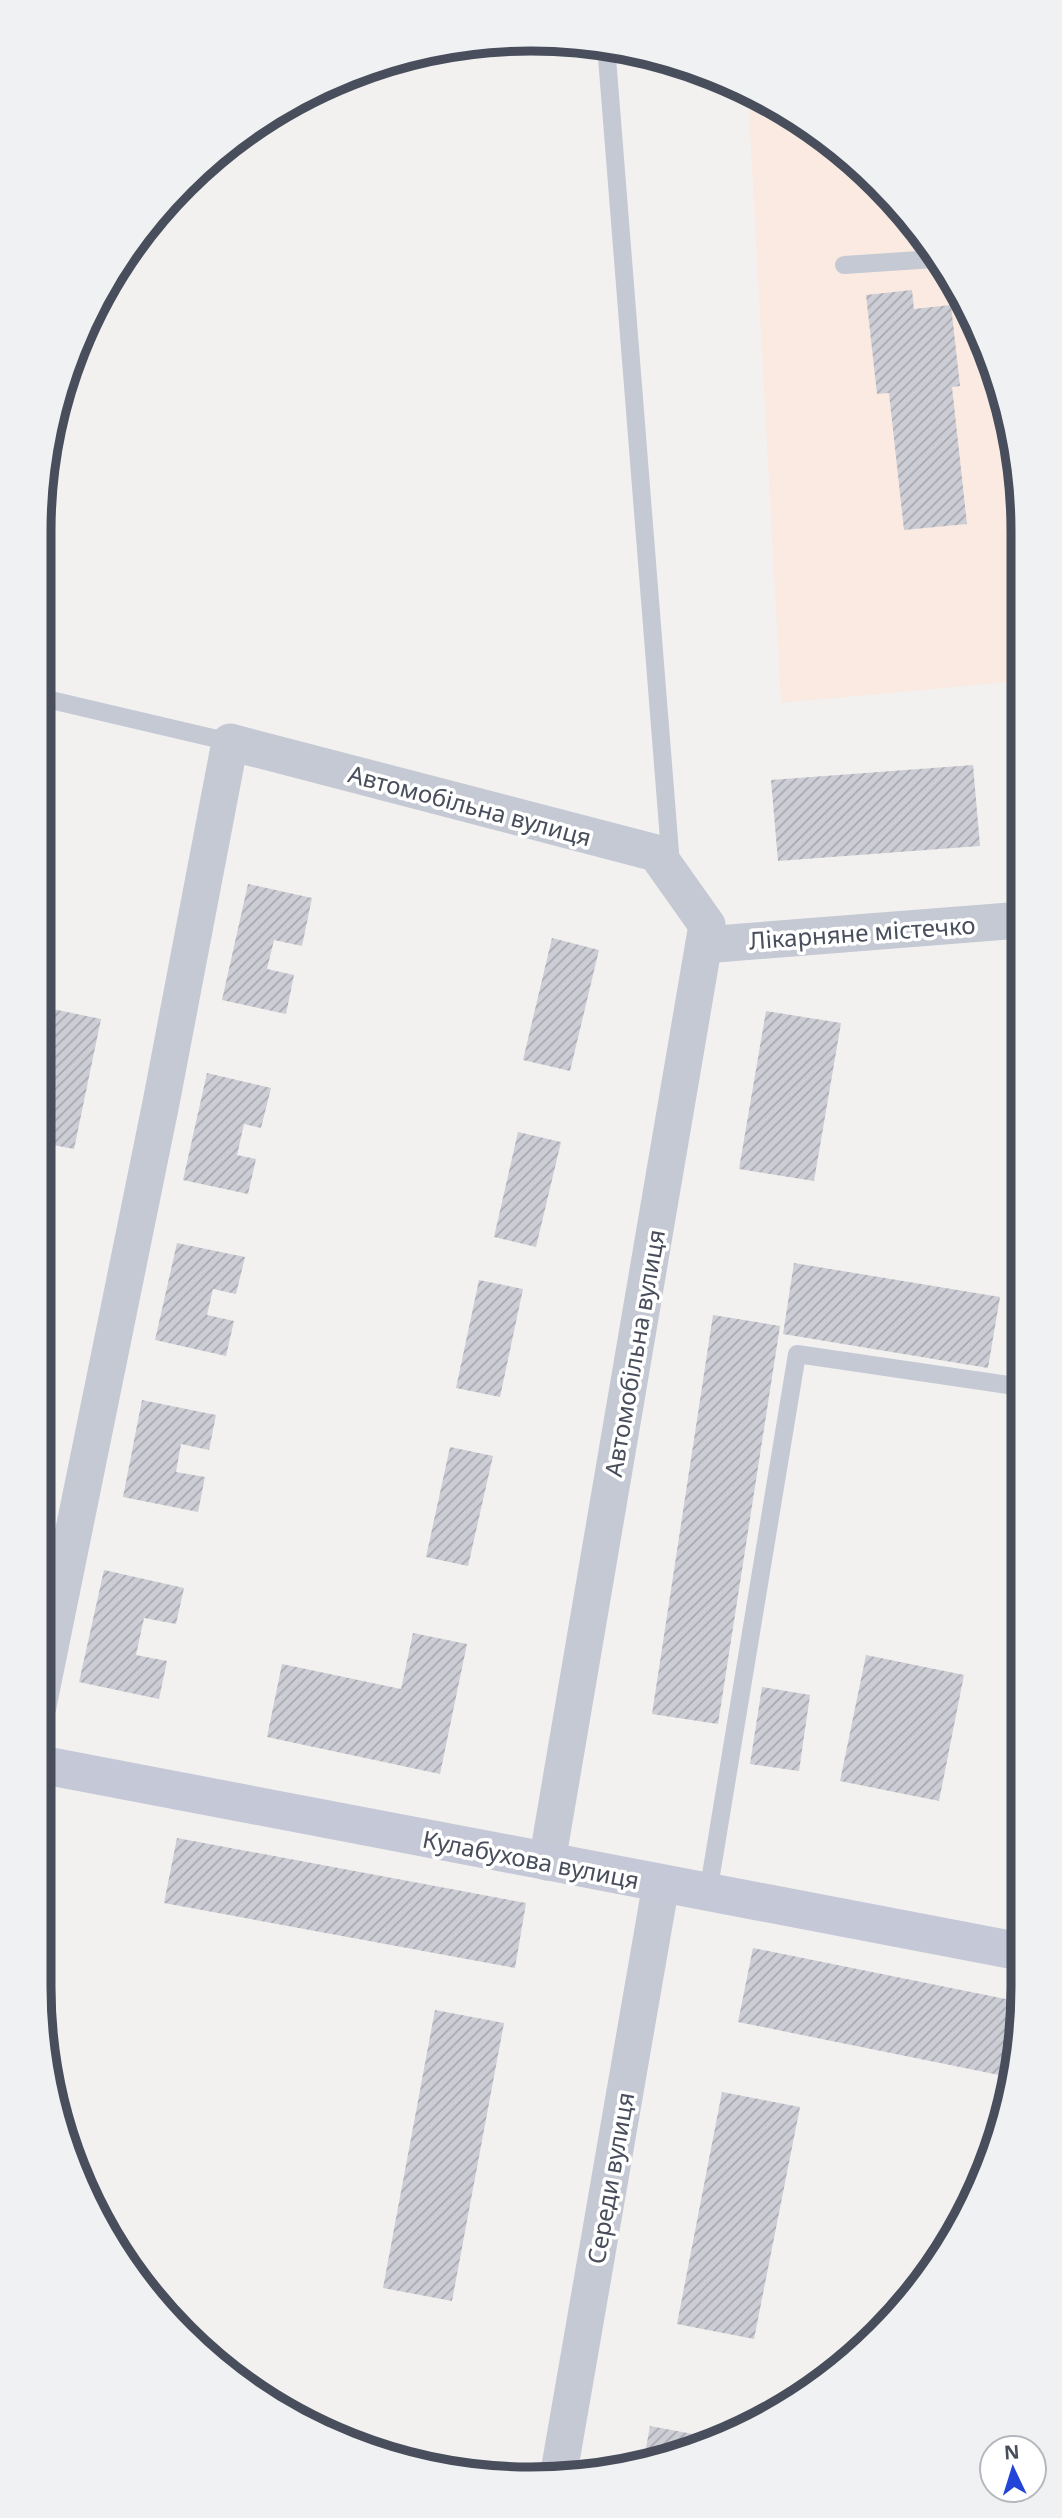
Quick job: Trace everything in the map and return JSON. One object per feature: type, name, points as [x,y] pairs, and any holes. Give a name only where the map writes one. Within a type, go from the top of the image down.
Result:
[{"type":"street","name":"Автомобільна вулиця","points":[[230,742],[656,853],[708,925],[547,1862]]},
{"type":"street","points":[[51,1642],[161,1103],[230,742]]},
{"type":"street","name":"Лікарняне містечко","points":[[704,945],[1011,921]]},
{"type":"street","name":"Кулабухова вулиця","points":[[51,1767],[1011,1950]]},
{"type":"street","name":"Середи вулиця","points":[[560,2466],[661,1884]]},
{"type":"lane","points":[[607,57],[672,876]]},
{"type":"lane","points":[[844,265],[927,259]]},
{"type":"lane","points":[[51,700],[230,742]]},
{"type":"lane","points":[[708,1893],[797,1354],[1011,1385]]},
{"type":"shaded area","points":[[748,103],[798,132],[848,170],[892,214],[930,264],[962,319],[986,377],[1002,437],[1010,500],[1011,682],[781,703]]},
{"type":"building","points":[[912,290],[914,309],[951,305],[960,386],[952,387],[967,524],[904,530],[889,393],[877,394],[866,295]]},
{"type":"building","points":[[973,765],[980,846],[778,861],[771,780]]},
{"type":"building","points":[[248,884],[312,898],[302,946],[274,940],[267,969],[294,975],[286,1014],[222,1000]]},
{"type":"building","points":[[552,938],[599,950],[570,1071],[523,1060]]},
{"type":"building","points":[[51,1009],[101,1019],[74,1149],[51,1145]]},
{"type":"building","points":[[766,1011],[841,1023],[814,1181],[739,1169]]},
{"type":"building","points":[[207,1073],[271,1088],[261,1128],[244,1124],[237,1155],[256,1159],[248,1194],[183,1180]]},
{"type":"building","points":[[518,1132],[561,1142],[536,1247],[494,1237]]},
{"type":"building","points":[[177,1243],[245,1257],[236,1294],[213,1289],[207,1315],[234,1321],[226,1356],[155,1340]]},
{"type":"building","points":[[794,1263],[1000,1297],[988,1368],[783,1334]]},
{"type":"building","points":[[479,1280],[523,1289],[500,1397],[456,1388]]},
{"type":"building","points":[[713,1315],[780,1326],[718,1724],[652,1714]]},
{"type":"building","points":[[142,1400],[216,1415],[209,1450],[181,1444],[176,1472],[205,1477],[198,1512],[123,1497]]},
{"type":"building","points":[[450,1447],[493,1456],[468,1566],[426,1557]]},
{"type":"building","points":[[104,1570],[184,1588],[176,1624],[144,1618],[136,1655],[167,1661],[159,1699],[79,1682]]},
{"type":"building","points":[[413,1633],[467,1644],[440,1774],[267,1737],[282,1664],[401,1689]]},
{"type":"building","points":[[866,1655],[964,1675],[939,1801],[840,1781]]},
{"type":"building","points":[[762,1687],[810,1695],[799,1771],[750,1764]]},
{"type":"building","points":[[177,1838],[526,1903],[515,1968],[164,1903]]},
{"type":"building","points":[[753,1948],[1011,2000],[1003,2076],[738,2022]]},
{"type":"building","points":[[435,2010],[504,2023],[452,2301],[383,2288]]},
{"type":"building","points":[[722,2092],[800,2107],[754,2339],[677,2324]]},
{"type":"building","points":[[650,2426],[702,2436],[685,2442],[645,2453]]}]
